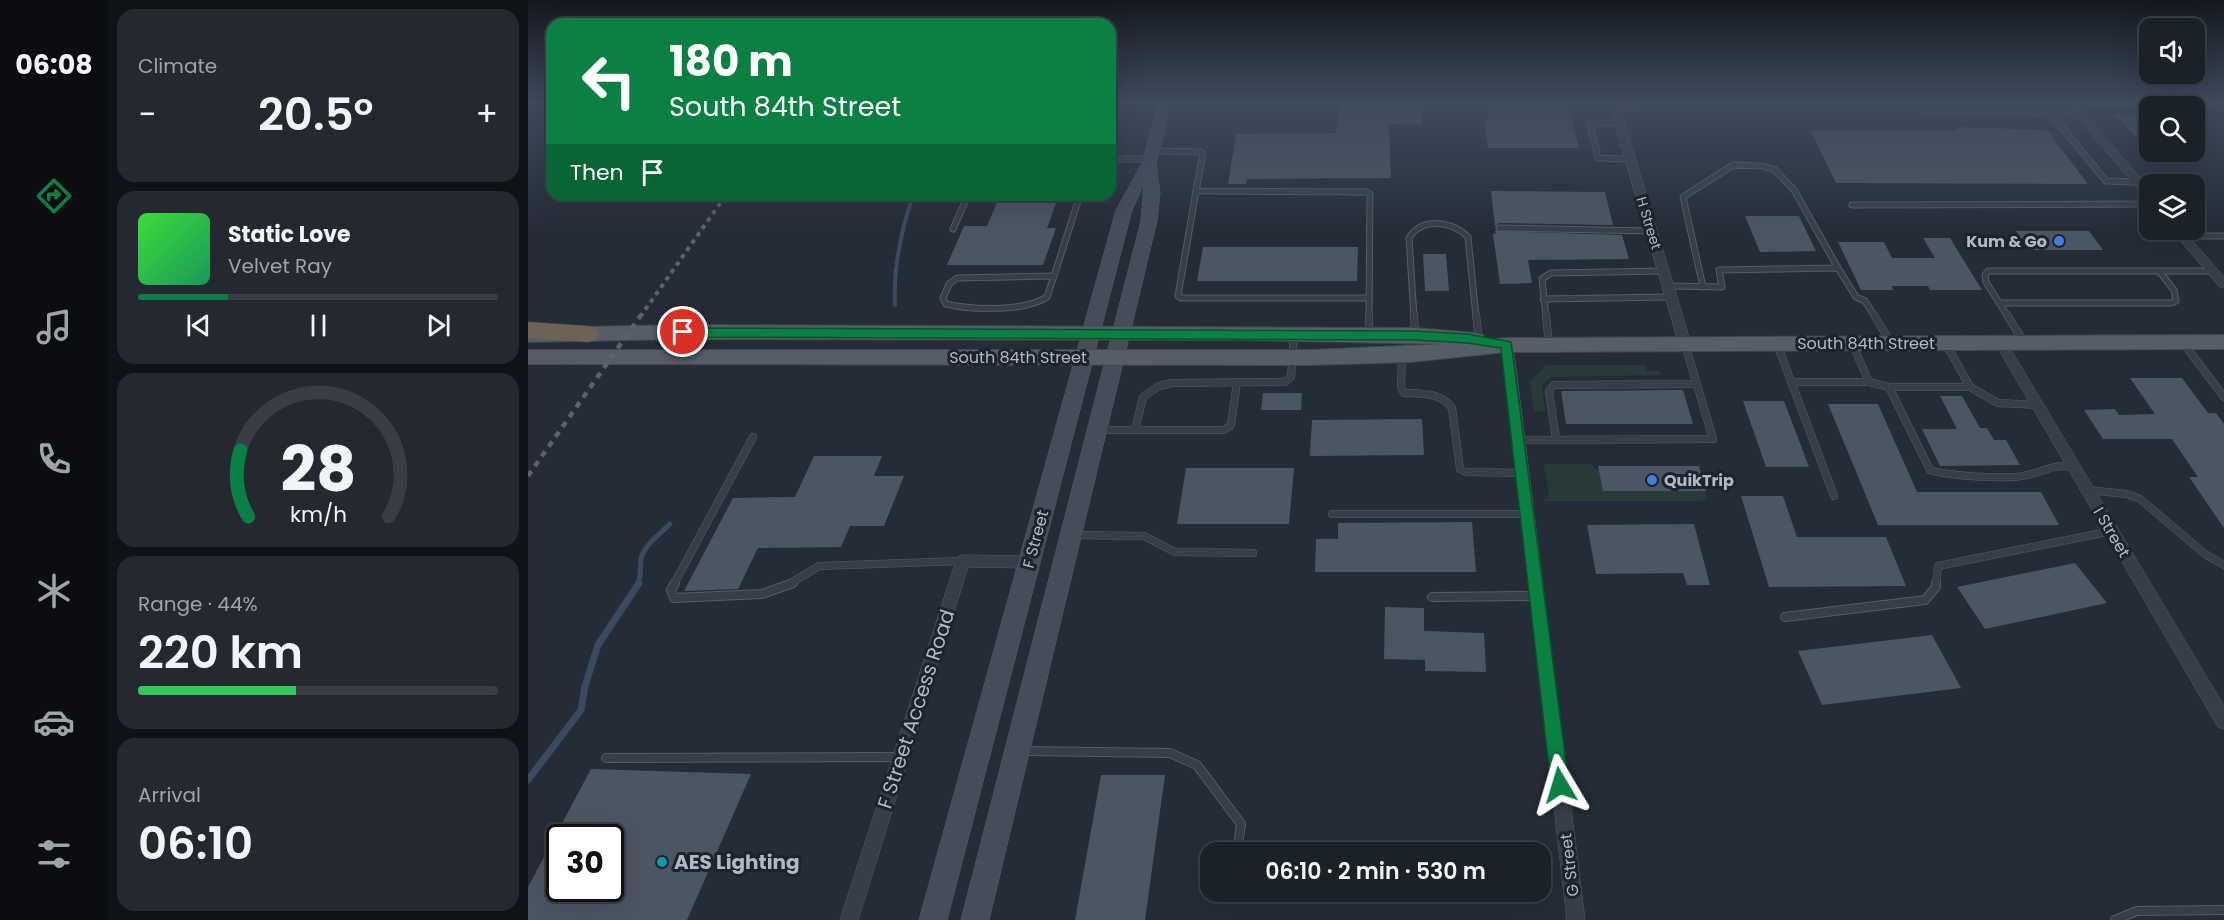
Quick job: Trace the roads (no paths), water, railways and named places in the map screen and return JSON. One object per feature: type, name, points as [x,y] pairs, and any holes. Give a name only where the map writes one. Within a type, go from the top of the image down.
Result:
[{"type":"highway","points":[[528,330],[588,334]]},
{"type":"main road","name":"South 84th Street","points":[[528,335],[1121,333],[1415,335],[1479,340],[1507,345]]},
{"type":"main road","name":"South 84th Street","points":[[528,357],[1293,357],[1456,352],[1507,345],[2224,342]]},
{"type":"street","name":"F Street","points":[[933,920],[1124,210],[1151,158],[1154,146]]},
{"type":"street","name":"H Street","points":[[1626,146],[1685,344]]},
{"type":"street","points":[[2107,146],[2137,182]]},
{"type":"street","name":"F Street","points":[[975,920],[1149,221],[1152,193],[1151,158]]},
{"type":"street","points":[[2186,240],[2223,282]]},
{"type":"street","name":"I Street","points":[[2001,343],[2224,721]]},
{"type":"street","name":"G Street","points":[[1507,345],[1576,920]]},
{"type":"street","points":[[963,561],[1029,562]]},
{"type":"street","name":"F Street Access Road","points":[[849,920],[963,561]]},
{"type":"lane","points":[[1595,146],[1598,158],[1630,159]]},
{"type":"lane","points":[[2077,146],[2106,181],[2137,182]]},
{"type":"lane","points":[[1116,159],[1151,158],[1201,152],[1203,154],[1178,296],[1181,298],[1369,298]]},
{"type":"lane","points":[[1703,286],[1683,197],[1732,165],[1763,166],[1775,170],[1794,190],[1856,297],[1865,301],[1890,343]]},
{"type":"lane","points":[[1196,191],[1366,192],[1370,194],[1369,336]]},
{"type":"lane","points":[[953,229],[966,201]]},
{"type":"lane","points":[[1054,276],[957,278],[949,284],[943,298],[946,304],[955,306],[1031,305],[1047,297],[1054,276],[1078,201]]},
{"type":"lane","points":[[1852,205],[2139,204]]},
{"type":"lane","points":[[1415,335],[1409,238],[1419,226],[1448,225],[1458,227],[1467,237],[1479,340]]},
{"type":"lane","points":[[1499,228],[1652,231]]},
{"type":"lane","points":[[2205,235],[2224,236]]},
{"type":"lane","points":[[1543,299],[1670,292],[1703,286],[1722,287],[1719,270],[1838,268]]},
{"type":"lane","points":[[1549,345],[1542,279],[1551,273],[1664,271]]},
{"type":"lane","points":[[2000,303],[2171,303],[2176,301],[2174,290],[2159,271]]},
{"type":"lane","points":[[2024,342],[1986,282],[1985,275],[1988,272],[2212,271]]},
{"type":"lane","points":[[1135,430],[1143,398],[1159,387],[1172,383],[1285,382],[1291,377],[1294,334]]},
{"type":"lane","points":[[2182,342],[2224,397]]},
{"type":"lane","points":[[1852,343],[1869,382]]},
{"type":"lane","points":[[1945,343],[1970,387]]},
{"type":"lane","points":[[1519,440],[1713,440],[1685,344]]},
{"type":"lane","points":[[1777,344],[1834,496]]},
{"type":"lane","points":[[1402,355],[1401,387],[1404,393],[1437,395],[1445,400],[1454,411],[1460,469],[1466,472],[1523,473]]},
{"type":"lane","points":[[1097,430],[1224,430],[1231,425],[1237,382]]},
{"type":"lane","points":[[1791,382],[1869,382],[1889,387],[1970,387],[1998,403],[2037,405]]},
{"type":"lane","points":[[1556,440],[1549,391],[1554,385],[1697,384]]},
{"type":"lane","points":[[1889,387],[1930,470],[1946,475],[2026,476],[2054,465],[2072,466]]},
{"type":"lane","points":[[753,437],[671,590],[674,598],[762,594],[797,582],[819,566],[963,561]]},
{"type":"lane","points":[[2087,490],[2127,494],[2140,500],[2205,554],[2224,565]]},
{"type":"lane","points":[[1332,514],[1528,514]]},
{"type":"lane","points":[[1785,617],[1924,600],[1936,587],[1938,566],[2112,531]]},
{"type":"lane","points":[[1071,535],[1144,536],[1175,552],[1253,554]]},
{"type":"lane","points":[[1432,597],[1538,596]]},
{"type":"lane","points":[[1018,752],[1073,750],[1170,753],[1197,765],[1240,824],[1238,842]]},
{"type":"lane","points":[[606,758],[901,757]]},
{"type":"lane","points":[[2115,920],[2137,911],[2224,910]]},
{"type":"waterway","points":[[895,305],[895,277],[899,249],[911,201]]},
{"type":"waterway","points":[[638,584],[642,554],[670,524]]},
{"type":"waterway","points":[[528,780],[581,710],[585,686],[598,645],[639,583]]},
{"type":"railway","points":[[640,317],[722,201]]},
{"type":"railway","points":[[528,476],[641,315]]},
{"type":"place","name":"Kum & Go","points":[[2059,241]]},
{"type":"place","name":"QuikTrip","points":[[1652,480]]},
{"type":"place","name":"AES Lighting","points":[[662,862]]}]
